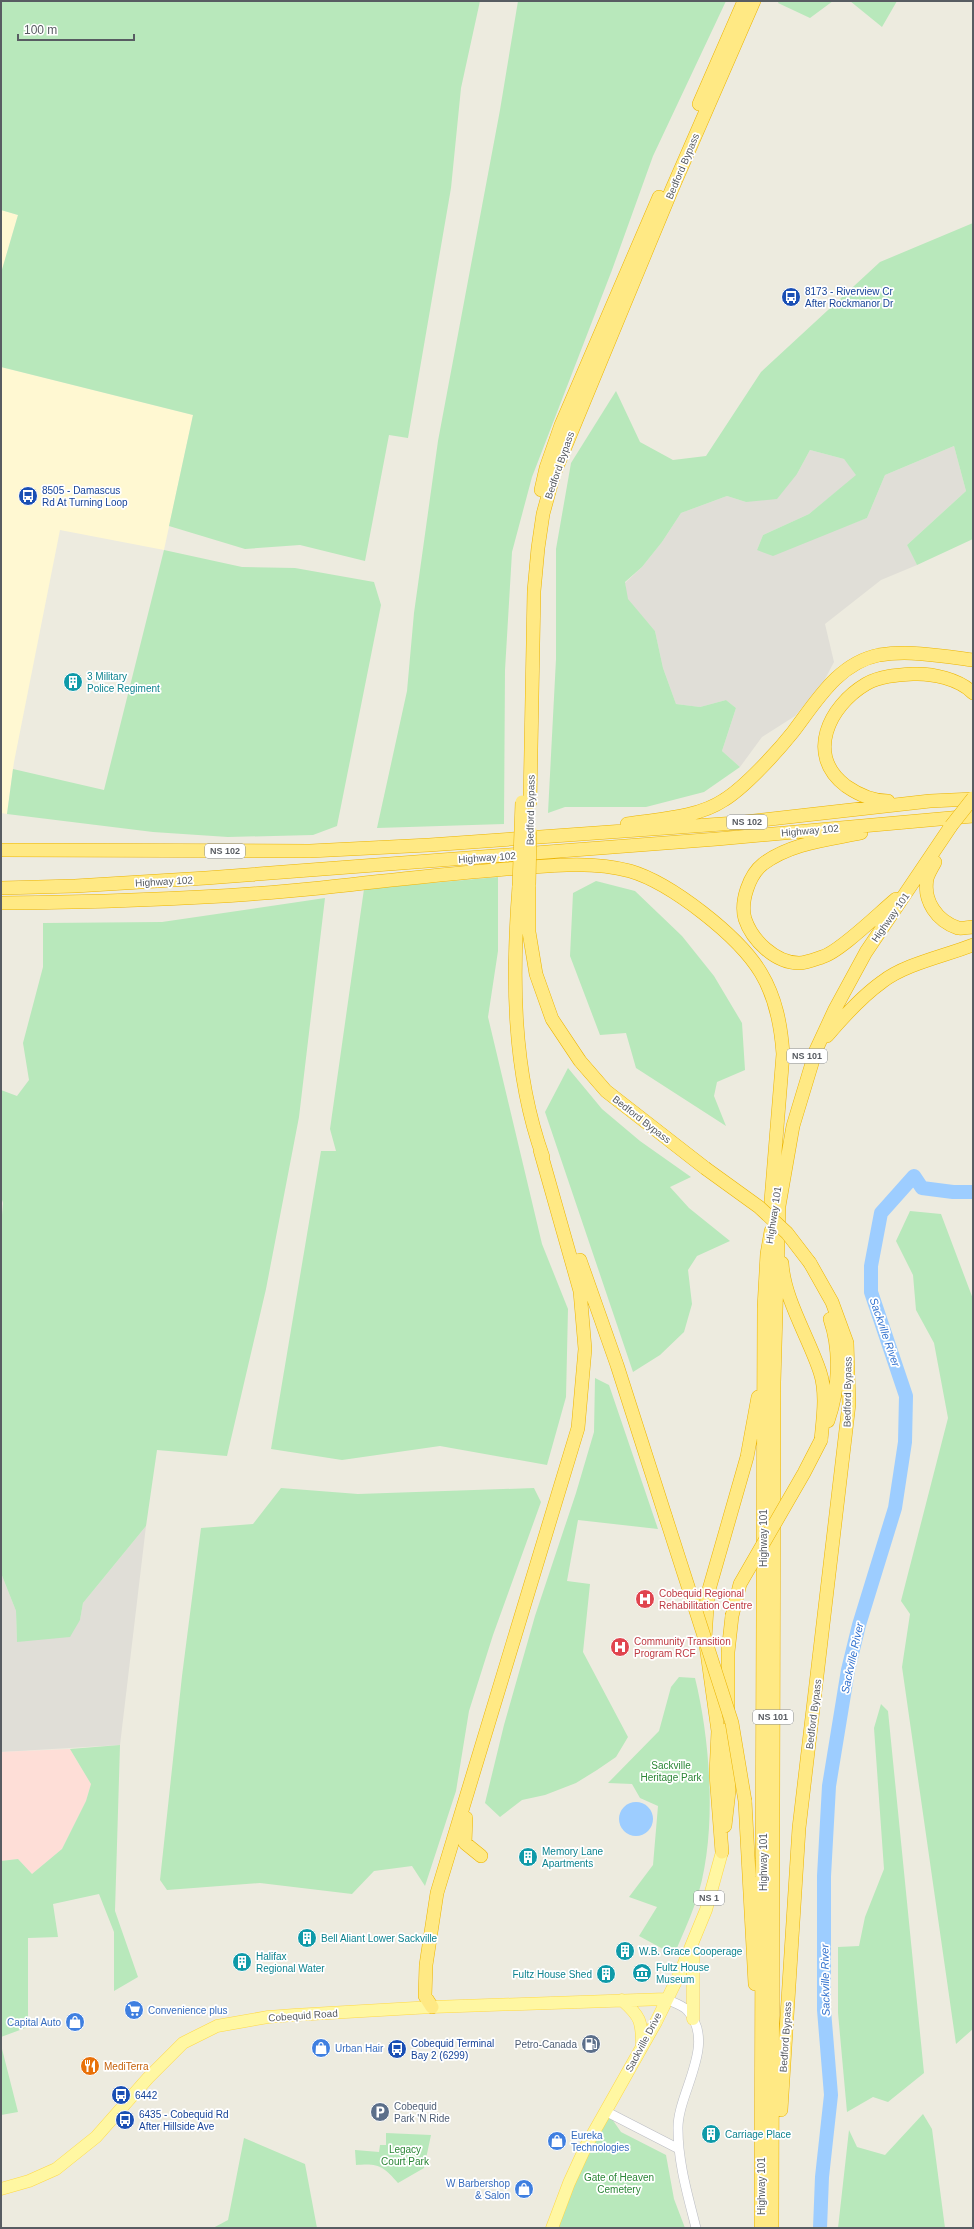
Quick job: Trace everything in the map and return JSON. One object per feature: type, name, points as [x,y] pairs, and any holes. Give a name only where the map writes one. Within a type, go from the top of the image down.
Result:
[{"type":"highway","name":"Bedford Bypass","points":[[526,802],[526,594],[531,545],[546,468],[561,425],[744,1]]},
{"type":"highway","name":"Bedford Bypass","points":[[754,1],[669,197],[554,474],[543,514],[534,591],[524,886],[529,932],[536,974],[552,1019],[580,1061],[606,1091],[705,1168],[759,1207],[787,1233],[810,1263],[832,1302],[847,1343],[849,1404],[799,1828],[773,2228]]},
{"type":"highway","points":[[540,838],[702,811],[724,800],[748,779],[792,733],[832,681],[854,665],[879,655],[938,655],[973,660]]},
{"type":"highway","points":[[954,800],[877,801],[857,794],[836,778],[825,757],[825,732],[831,719],[841,704],[866,684],[889,676],[924,674],[949,679],[973,693]]},
{"type":"highway","name":"Highway 102","points":[[1,850],[310,851],[540,838],[736,823],[973,798]]},
{"type":"highway","name":"Highway 101","points":[[773,2228],[774,1382],[779,1206],[793,1126],[816,1050],[835,1009],[866,952],[951,826],[973,798]]},
{"type":"highway","name":"Highway 102","points":[[1,888],[206,878],[410,863],[717,839],[973,816]]},
{"type":"highway","points":[[913,884],[852,937],[824,957],[798,963],[777,957],[756,939],[745,918],[746,887],[762,864],[794,846],[928,819]]},
{"type":"highway","points":[[951,826],[927,879],[927,894],[932,908],[944,920],[959,928],[973,927]]},
{"type":"highway","points":[[56,902],[121,893],[394,869],[410,863]]},
{"type":"highway","points":[[1,903],[233,896],[408,877],[594,865],[630,871],[646,877],[672,891],[702,912],[746,954],[761,972],[774,999],[781,1027],[784,1054],[767,1254]]},
{"type":"highway","name":"Highway 101","points":[[761,2228],[764,1360],[767,1254],[792,1098],[810,1049],[831,1001],[863,946],[884,918],[913,884]]},
{"type":"highway","name":"Bedford Bypass","points":[[524,886],[516,926],[516,1020],[522,1071],[540,1150],[617,1365],[732,1723],[745,1801],[755,1992],[761,2021]]},
{"type":"highway","points":[[816,1050],[850,1009],[883,981],[921,962],[973,945]]},
{"type":"highway","points":[[432,2007],[425,1996],[426,1965],[437,1893],[578,1428],[585,1349],[580,1291],[540,1150]]},
{"type":"highway","points":[[779,1206],[783,1272],[821,1374],[824,1406],[821,1440]]},
{"type":"highway","points":[[722,1852],[729,1791],[728,1652],[732,1616],[740,1584],[804,1473],[821,1440],[832,1408],[838,1355],[833,1327],[810,1263]]},
{"type":"highway","points":[[722,1852],[716,1774],[718,1731],[705,1638],[708,1593],[748,1458],[764,1360]]},
{"type":"highway","points":[[469,1790],[465,1843],[481,1856]]},
{"type":"main road","name":"Sackville Drive","points":[[552,2228],[576,2167],[605,2111],[642,2046],[693,1944],[706,1910],[722,1852]]},
{"type":"main road","points":[[693,1944],[693,2019]]},
{"type":"main road","name":"Cobequid Road","points":[[1,2189],[29,2181],[56,2169],[96,2137],[148,2078],[183,2043],[217,2026],[268,2017],[432,2007],[666,1999]]},
{"type":"main road","points":[[622,2000],[635,2012],[642,2024],[642,2046]]},
{"type":"street","points":[[666,1999],[686,2008],[693,2019],[698,2043],[696,2056],[678,2114],[679,2149],[683,2176],[696,2228]]},
{"type":"street","points":[[605,2111],[679,2149]]},
{"type":"shaded area","points":[[1,210],[18,215],[1,273]]},
{"type":"shaded area","points":[[1,367],[193,415],[164,550],[60,530],[14,762],[7,814],[1,813]]},
{"type":"shaded area","points":[[954,446],[966,491],[907,545],[917,565],[881,580],[825,624],[834,662],[823,683],[795,716],[762,737],[740,767],[722,751],[736,708],[726,700],[700,707],[676,704],[663,668],[655,631],[627,599],[625,583],[642,567],[662,542],[681,513],[727,496],[746,502],[797,474],[810,450],[844,459],[857,475],[809,514],[763,535],[757,550],[835,530],[867,518],[885,475]]},
{"type":"shaded area","points":[[146,1526],[120,1745],[1,1752],[1,1573],[16,1611],[17,1642],[80,1620],[83,1603]]},
{"type":"shaded area","points":[[70,1749],[91,1784],[86,1801],[62,1849],[32,1874],[18,1859],[1,1861],[1,1752]]},
{"type":"green space","points":[[1,1],[480,1],[461,88],[451,188],[408,438],[389,435],[365,561],[300,545],[245,549],[169,526],[193,415],[1,367],[1,273],[18,215],[1,210]]},
{"type":"green space","points":[[518,1],[726,1],[653,156],[612,270],[532,477],[512,552],[505,670],[504,824],[377,828],[407,691],[414,613],[438,441],[500,110]]},
{"type":"green space","points":[[779,1],[833,1],[810,18],[778,3]]},
{"type":"green space","points":[[850,1],[897,1],[882,27]]},
{"type":"green space","points":[[973,223],[973,539],[917,565],[907,545],[966,491],[954,446],[885,475],[867,518],[773,556],[757,550],[763,535],[809,514],[856,475],[844,459],[810,450],[797,474],[777,499],[746,502],[727,496],[681,513],[662,542],[642,567],[625,582],[628,599],[655,631],[663,668],[676,704],[700,707],[726,700],[736,708],[722,751],[740,767],[704,792],[646,807],[565,807],[548,813],[556,659],[556,549],[571,463],[616,391],[640,442],[673,460],[706,456],[761,372],[880,262]]},
{"type":"green space","points":[[164,550],[242,567],[295,568],[374,582],[381,605],[337,826],[313,835],[228,837],[153,832],[7,814],[13,769],[104,790]]},
{"type":"green space","points":[[498,877],[498,951],[488,1017],[542,1244],[568,1309],[566,1397],[547,1465],[440,1446],[342,1460],[271,1449],[321,1151],[336,1151],[330,1129],[364,889]]},
{"type":"green space","points":[[596,881],[635,891],[682,936],[714,976],[742,1023],[745,1070],[717,1082],[714,1096],[726,1126],[636,1068],[626,1033],[600,1035],[570,956],[573,893]]},
{"type":"green space","points":[[325,898],[299,1117],[266,1289],[227,1456],[157,1450],[146,1526],[83,1603],[80,1620],[70,1637],[17,1642],[16,1611],[1,1573],[1,1227],[3,1203],[1,1196],[1,1090],[17,1096],[29,1080],[23,1043],[43,967],[43,923],[162,922]]},
{"type":"green space","points":[[568,1068],[602,1109],[640,1141],[691,1177],[670,1187],[689,1208],[730,1241],[697,1256],[688,1270],[692,1304],[684,1332],[660,1355],[633,1372],[545,1112]]},
{"type":"green space","points":[[910,1211],[941,1214],[973,1299],[973,2029],[956,2044],[902,1667],[910,1614],[901,1601],[948,1418],[934,1343],[916,1310],[913,1275],[896,1241]]},
{"type":"green space","points":[[595,1378],[609,1385],[658,1529],[578,1520],[567,1581],[590,1584],[583,1652],[628,1737],[616,1757],[597,1770],[576,1783],[545,1795],[522,1800],[500,1817],[485,1803],[504,1725],[535,1616],[576,1493],[594,1432]]},
{"type":"green space","points":[[281,1488],[358,1494],[534,1488],[541,1502],[493,1635],[469,1711],[456,1791],[425,1886],[412,1866],[374,1871],[352,1894],[260,1883],[167,1890],[160,1880],[182,1676],[201,1528],[253,1524]]},
{"type":"green space","name":"Sackville Heritage Park","points":[[679,1677],[695,1678],[705,1732],[710,1791],[707,1851],[702,1879],[693,1910],[674,1955],[639,1936],[657,1907],[629,1897],[653,1865],[658,1806],[640,1798],[632,1784],[608,1783],[659,1731],[671,1687]]},
{"type":"green space","points":[[881,1704],[888,1711],[924,2073],[888,2102],[873,2097],[847,2112],[838,2013],[838,1947],[859,1946],[865,1917],[884,1869],[874,1728]]},
{"type":"green space","points":[[120,1745],[115,1911],[138,1977],[114,1991],[114,1932],[99,1894],[53,1904],[58,1937],[28,1938],[28,2027],[1,2037],[1,1861],[18,1859],[32,1874],[62,1849],[86,1801],[91,1784],[70,1749]]},
{"type":"green space","points":[[1,2045],[18,2112],[1,2115]]},
{"type":"green space","name":"Gate of Heaven Cemetery","points":[[605,2109],[621,2132],[666,2155],[674,2199],[685,2228],[552,2228]]},
{"type":"green space","points":[[923,2114],[932,2129],[945,2228],[838,2228],[849,2130],[857,2147],[885,2155]]},
{"type":"green space","name":"Legacy Court Park","points":[[386,2133],[431,2135],[424,2168],[398,2183],[380,2167],[375,2165],[356,2165],[355,2150],[379,2152],[380,2145],[386,2145]]},
{"type":"green space","points":[[244,2138],[305,2164],[317,2228],[213,2228],[228,2220]]},
{"type":"water","points":[[636,1802],[648,1807],[653,1819],[648,1831],[636,1836],[624,1831],[619,1819],[624,1807]]},
{"type":"waterway","name":"Sackville River","points":[[820,2228],[822,2177],[831,2095],[824,2010],[824,1876],[829,1786],[848,1670],[859,1625],[895,1508],[905,1442],[906,1396],[871,1292],[871,1266],[881,1213],[914,1176],[922,1188],[953,1192],[973,1192]]},
{"type":"place","name":"8173 - Riverview Cr After Rockmanor Dr","points":[[791,297]]},
{"type":"place","name":"8505 - Damascus Rd At Turning Loop","points":[[28,496]]},
{"type":"place","name":"3 Military Police Regiment","points":[[73,682]]},
{"type":"place","name":"Cobequid Regional Rehabilitation Centre","points":[[645,1599]]},
{"type":"place","name":"Community Transition Program RCF","points":[[620,1647]]},
{"type":"place","name":"Memory Lane Apartments","points":[[528,1857]]},
{"type":"place","name":"Bell Aliant Lower Sackville","points":[[307,1938]]},
{"type":"place","name":"W.B. Grace Cooperage","points":[[625,1951]]},
{"type":"place","name":"Halifax Regional Water","points":[[242,1962]]},
{"type":"place","name":"Fultz House Museum","points":[[642,1973]]},
{"type":"place","name":"Fultz House Shed","points":[[606,1974]]},
{"type":"place","name":"Convenience plus","points":[[134,2010]]},
{"type":"place","name":"Capital Auto","points":[[75,2022]]},
{"type":"place","name":"Petro-Canada","points":[[591,2044]]},
{"type":"place","name":"Urban Hair","points":[[321,2048]]},
{"type":"place","name":"Cobequid Terminal Bay 2 (6299)","points":[[397,2049]]},
{"type":"place","name":"MediTerra","points":[[90,2066]]},
{"type":"place","name":"6442","points":[[121,2095]]},
{"type":"place","name":"Cobequid Park 'N Ride","points":[[380,2112]]},
{"type":"place","name":"6435 - Cobequid Rd After Hillside Ave","points":[[125,2120]]},
{"type":"place","name":"Carriage Place","points":[[711,2134]]},
{"type":"place","name":"Eureka Technologies","points":[[557,2141]]},
{"type":"place","name":"W Barbershop & Salon","points":[[524,2189]]}]
